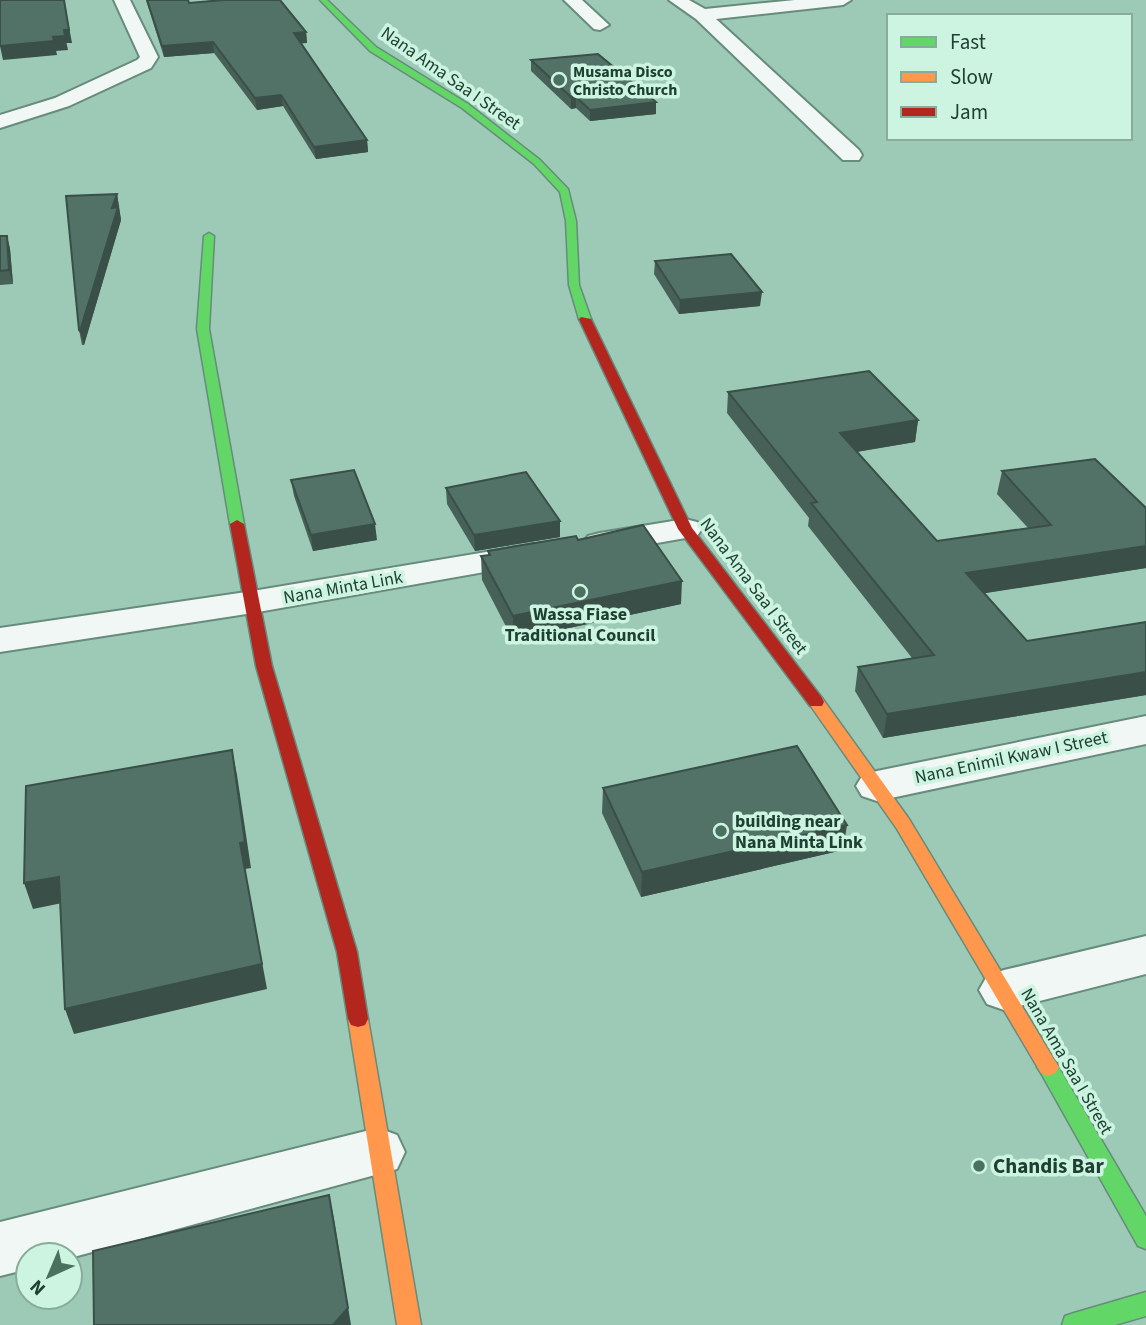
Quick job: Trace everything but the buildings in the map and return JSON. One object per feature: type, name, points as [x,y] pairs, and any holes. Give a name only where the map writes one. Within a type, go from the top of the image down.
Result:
[{"type":"street","points":[[0,122],[62,102],[144,64],[149,57],[146,46],[122,0]]},
{"type":"street","name":"Nana Ama Saa I Street","points":[[323,0],[373,49],[465,106],[537,162],[565,191],[571,221],[574,285],[588,330],[685,528],[768,635],[877,786],[1004,990],[1146,1238]]},
{"type":"street","points":[[572,0],[600,25]]},
{"type":"street","points":[[677,0],[702,15],[850,155]]},
{"type":"street","points":[[702,15],[843,0]]},
{"type":"street","points":[[209,236],[203,328],[208,367],[264,666],[347,953],[378,1152],[410,1325]]},
{"type":"street","name":"Nana Minta Link","points":[[0,640],[253,602],[685,528]]},
{"type":"street","name":"Nana Enimil Kwaw I Street","points":[[877,786],[1146,730]]},
{"type":"street","points":[[1004,990],[1146,955]]},
{"type":"street","points":[[0,1249],[378,1152]]},
{"type":"street","points":[[1074,1325],[1146,1304]]},
{"type":"traffic: fast","points":[[323,0],[373,49],[465,106],[537,162],[565,191],[571,221],[574,285],[585,319]]},
{"type":"traffic: fast","points":[[209,236],[203,329],[237,524]]},
{"type":"traffic: fast","points":[[1048,1067],[1146,1238]]},
{"type":"traffic: fast","points":[[1074,1325],[1146,1304]]},
{"type":"traffic: slow","points":[[816,702],[903,824],[1048,1067]]},
{"type":"traffic: slow","points":[[358,1019],[409,1325]]},
{"type":"traffic: jam","points":[[585,319],[685,529],[816,702]]},
{"type":"traffic: jam","points":[[237,524],[264,666],[347,952],[358,1019]]},
{"type":"place","name":"Musama Disco Christo Church","points":[[559,80]]},
{"type":"place","name":"Wassa Fiase Traditional Council","points":[[580,592]]},
{"type":"place","name":"building near Nana Minta Link","points":[[721,831]]},
{"type":"place","name":"Chandis Bar","points":[[979,1166]]}]
